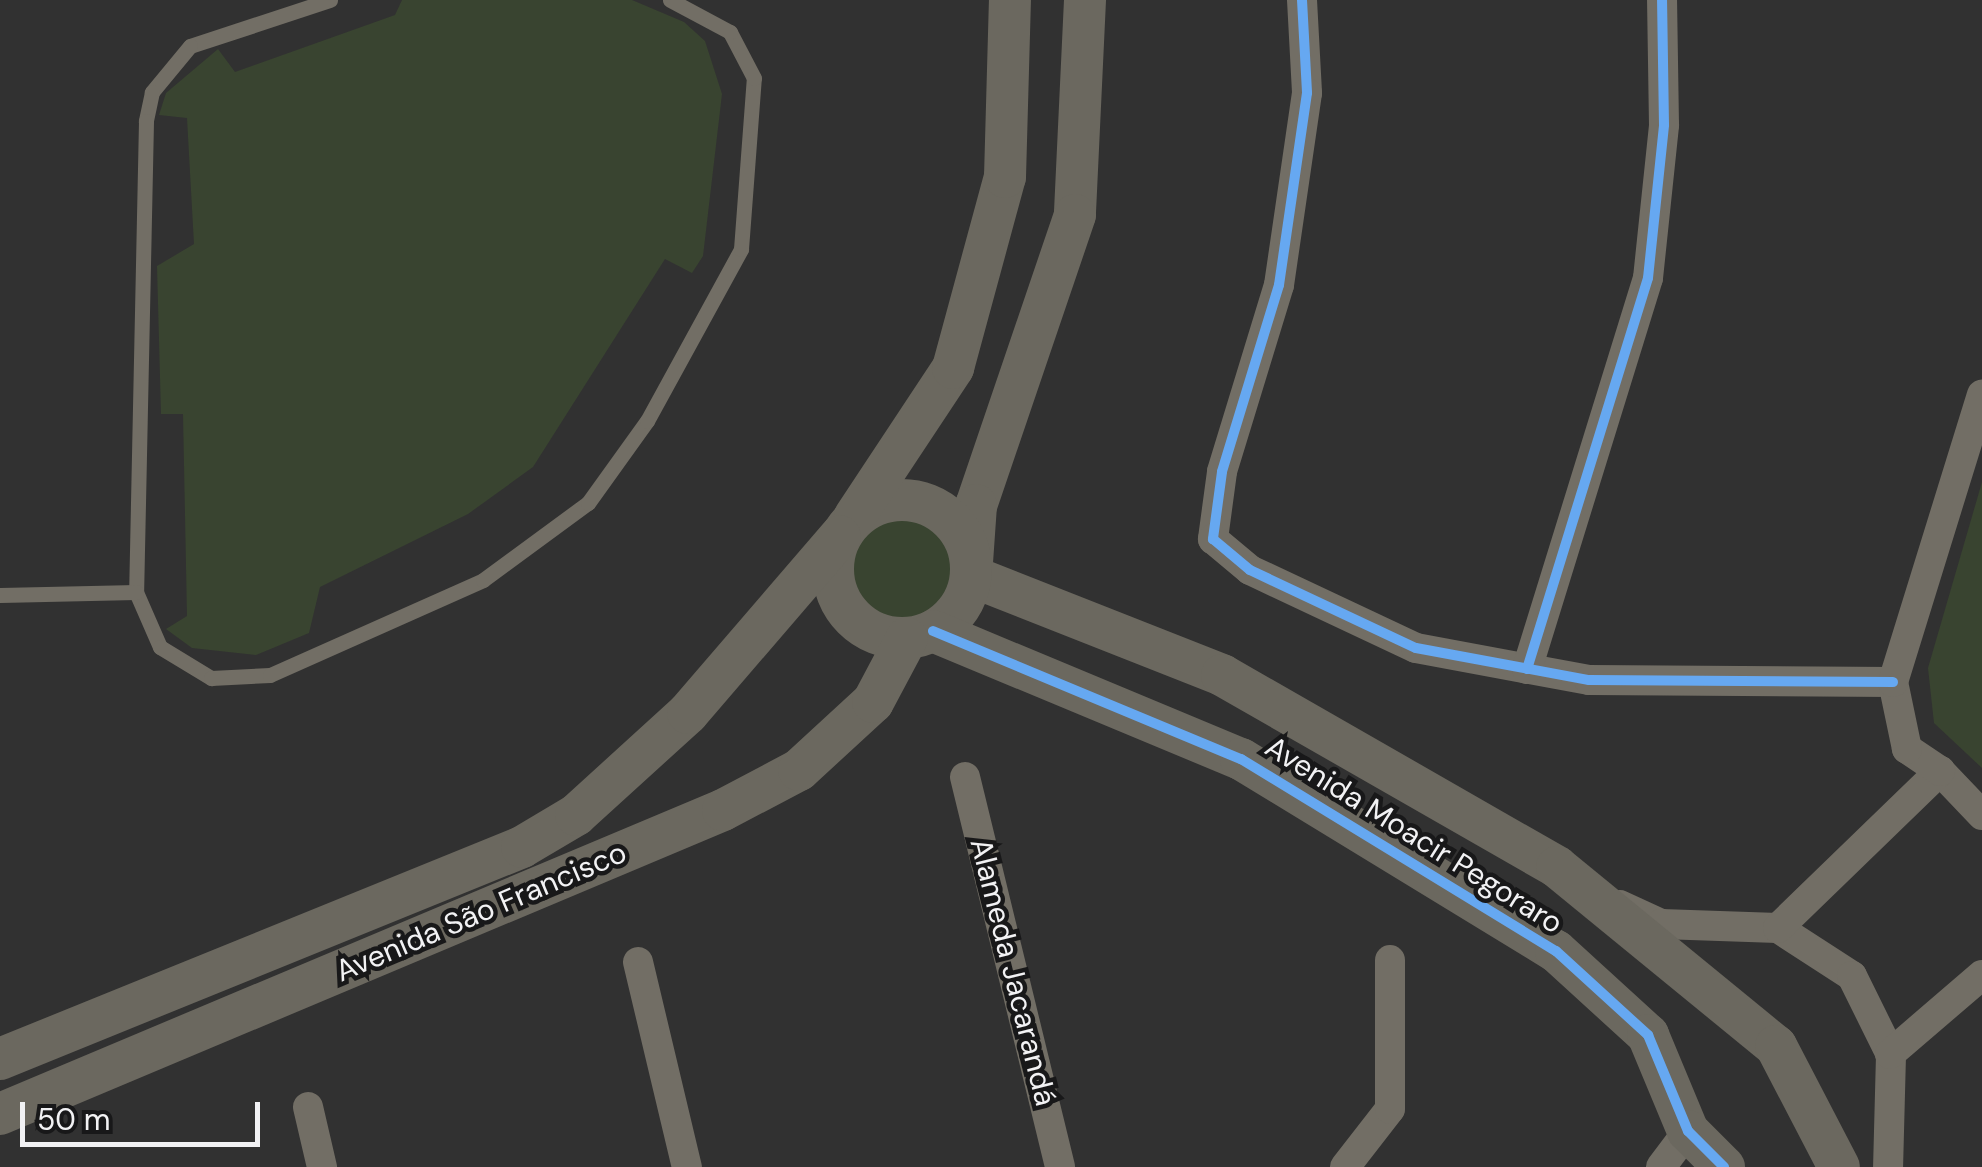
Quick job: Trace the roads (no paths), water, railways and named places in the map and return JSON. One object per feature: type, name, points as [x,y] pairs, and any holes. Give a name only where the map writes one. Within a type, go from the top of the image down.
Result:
[{"type":"main road","name":"Avenida São Francisco","points":[[0,1059],[522,847],[576,816],[688,713],[848,526],[953,368],[1005,177],[1010,0]]},
{"type":"main road","points":[[971,576],[965,540],[929,505],[904,499],[848,526],[836,594],[853,619],[920,635],[952,618],[971,576],[976,505],[1075,215],[1085,0]]},
{"type":"main road","name":"Avenida Moacir Pegoraro","points":[[971,576],[1266,697],[1582,887],[1776,1046],[1838,1167]]},
{"type":"main road","name":"Avenida São Francisco","points":[[0,1114],[723,810],[799,770],[861,713],[920,635]]},
{"type":"main road","name":"Avenida Moacir Pegoraro","points":[[920,635],[1241,759],[1556,951],[1648,1036],[1688,1131],[1724,1167]]},
{"type":"main road","points":[[1241,759],[1266,697]]},
{"type":"street","points":[[1302,0],[1307,94],[1280,285],[1222,472],[1213,540],[1250,570],[1416,648],[1590,680],[1894,682]]},
{"type":"street","points":[[1527,669],[1648,278],[1664,126],[1662,0]]},
{"type":"street","points":[[1982,394],[1894,682],[1908,749],[1940,771],[1982,816]]},
{"type":"street","points":[[1778,928],[1940,771]]},
{"type":"street","name":"Alameda Jacarandá","points":[[965,777],[1060,1167]]},
{"type":"street","points":[[1582,887],[1661,924],[1778,928],[1852,976],[1890,1054],[1888,1167]]},
{"type":"street","points":[[1345,1167],[1390,1109],[1390,960]]},
{"type":"street","points":[[638,962],[687,1167]]},
{"type":"street","points":[[1890,1054],[1982,975]]},
{"type":"street","points":[[308,1107],[322,1167]]},
{"type":"street","points":[[1661,1167],[1688,1131]]},
{"type":"lane","points":[[330,0],[190,46],[152,92],[136,592],[144,622],[171,657],[211,678],[241,681],[417,614],[546,541],[588,503],[646,421],[741,249],[754,78],[730,32],[670,0]]},
{"type":"lane","points":[[0,596],[136,592]]}]
